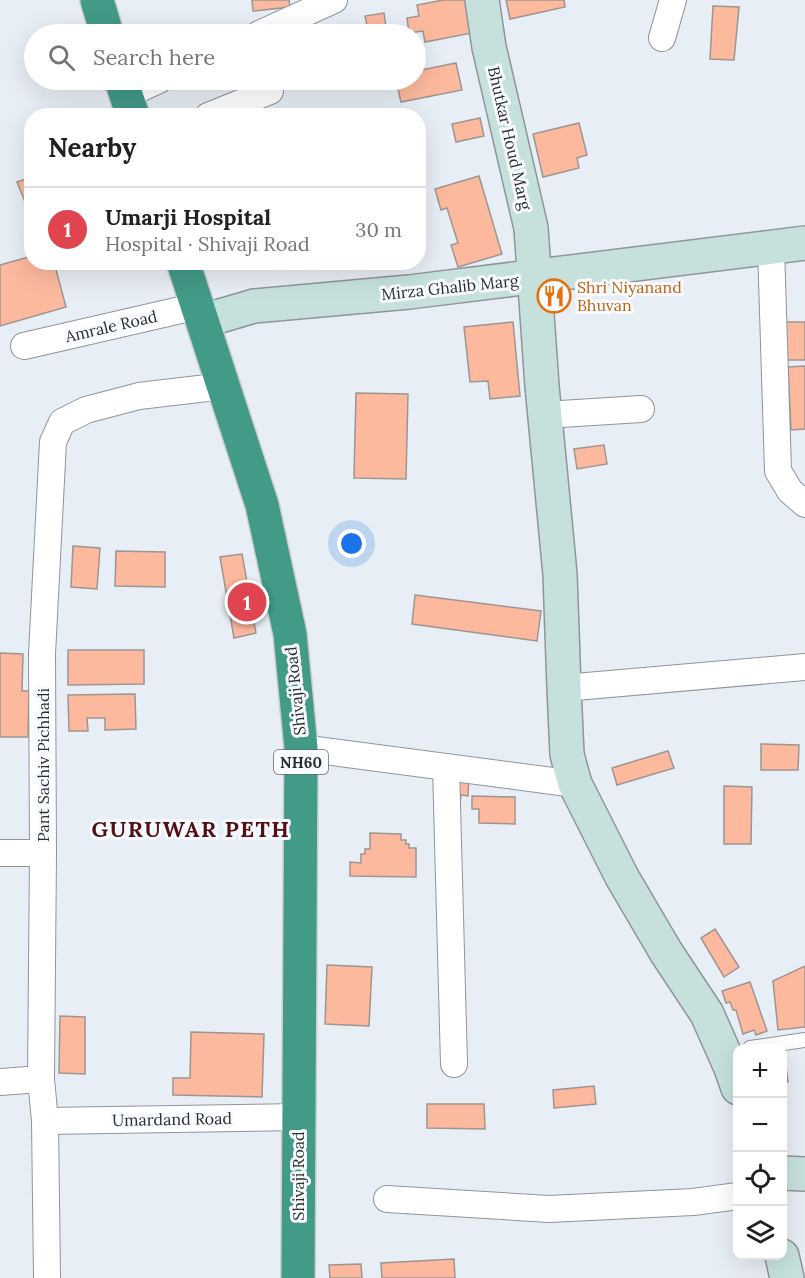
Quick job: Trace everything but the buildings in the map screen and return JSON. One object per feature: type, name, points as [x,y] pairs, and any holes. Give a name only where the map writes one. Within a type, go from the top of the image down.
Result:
[{"type":"highway","points":[[97,0],[104,24]]},
{"type":"highway","name":"Shivaji Road","points":[[186,270],[262,505],[290,634],[301,748],[298,1278]]},
{"type":"street","points":[[281,24],[334,0]]},
{"type":"street","name":"Bhutkar Houd Marg","points":[[482,0],[489,47],[531,228],[560,574],[567,754],[575,784],[622,877],[666,952],[707,1014],[733,1046]]},
{"type":"street","points":[[662,38],[673,0]]},
{"type":"street","points":[[126,97],[140,90]]},
{"type":"street","points":[[228,108],[270,91]]},
{"type":"street","name":"Mirza Ghalib Marg","points":[[201,314],[254,306],[409,292],[805,243]]},
{"type":"street","points":[[771,248],[778,471],[790,491],[805,504]]},
{"type":"street","name":"Amrale Road","points":[[24,346],[201,314]]},
{"type":"street","name":"Pant Sachiv Pichhadi","points":[[46,1278],[45,1121],[41,1079],[44,853],[42,654],[53,442],[62,422],[86,410],[139,396],[224,386]]},
{"type":"street","points":[[545,415],[641,409]]},
{"type":"street","points":[[564,688],[805,667]]},
{"type":"street","points":[[301,748],[575,784]]},
{"type":"street","points":[[446,767],[454,1064]]},
{"type":"street","points":[[0,853],[44,853]]},
{"type":"street","points":[[0,1082],[41,1079]]},
{"type":"street","name":"Umardand Road","points":[[45,1121],[299,1117]]},
{"type":"street","points":[[787,1173],[805,1174]]},
{"type":"street","points":[[387,1199],[549,1209],[693,1202],[733,1197]]},
{"type":"street","points":[[783,1260],[786,1278]]},
{"type":"lane","points":[[780,1044],[805,1040]]},
{"type":"place","name":"Shri Niyanand Bhuvan","points":[[554,296]]},
{"type":"place","name":"Umarji Hospital","points":[[247,602]]},
{"type":"district","name":"GURUWAR PETH","points":[[191,829]]}]
